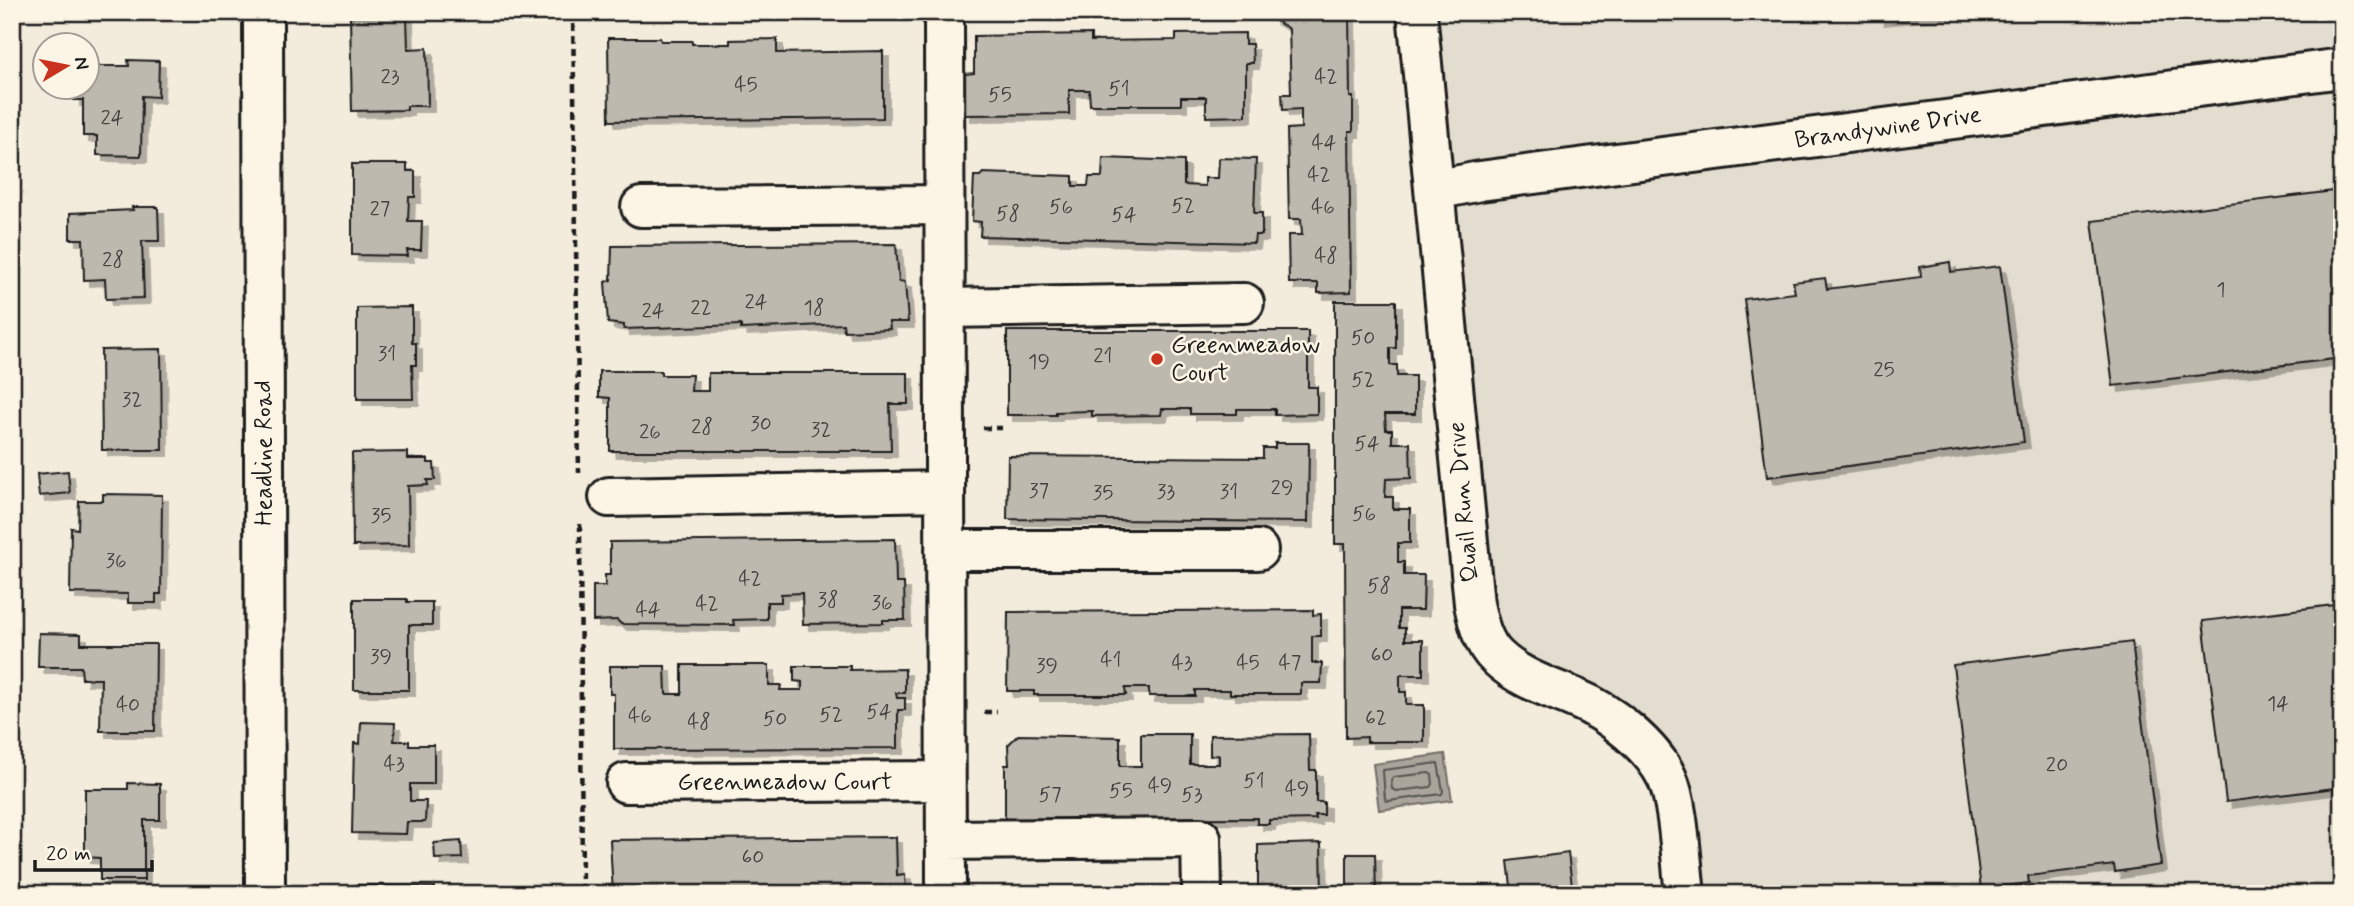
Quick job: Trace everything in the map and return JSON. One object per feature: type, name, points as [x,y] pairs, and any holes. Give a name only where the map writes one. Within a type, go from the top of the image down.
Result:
[{"type":"street","name":"Headline Road","points":[[263,12],[265,894]]},
{"type":"street","points":[[944,12],[946,894]]},
{"type":"street","name":"Quail Run Drive","points":[[1417,12],[1473,591],[1480,631],[1495,656],[1529,680],[1579,699],[1615,720],[1650,754],[1667,778],[1673,797],[1685,894]]},
{"type":"street","name":"Brandywine Drive","points":[[1435,190],[1480,181],[2342,68]]},
{"type":"street","points":[[641,207],[944,205]]},
{"type":"street","points":[[945,308],[1244,303]]},
{"type":"street","points":[[589,499],[945,491]]},
{"type":"street","points":[[945,550],[1258,550]]},
{"type":"street","name":"Greenmeadow Court","points":[[626,783],[945,781]]},
{"type":"street","points":[[946,840],[1201,838],[1202,894]]},
{"type":"path","points":[[573,12],[589,499],[582,894]]},
{"type":"shaded area","points":[[1417,12],[2342,12],[2342,894],[1685,894],[1667,777],[1495,656]]},
{"type":"water","points":[[1445,754],[1452,800],[1379,810],[1373,764]]},
{"type":"water","points":[[1484,885],[1485,894],[1430,894],[1429,891]]},
{"type":"building","points":[[1271,12],[1349,12],[1350,97],[1353,97],[1353,131],[1349,131],[1351,292],[1318,293],[1318,283],[1289,283],[1288,235],[1302,235],[1301,219],[1289,219],[1287,129],[1301,128],[1301,109],[1283,110],[1282,94],[1291,94],[1289,29],[1271,18]]},
{"type":"building","points":[[1877,12],[1956,12],[1878,19]]},
{"type":"building","points":[[407,16],[408,49],[427,48],[428,106],[407,106],[407,110],[352,111],[350,17]]},
{"type":"building","points":[[1245,33],[1245,44],[1252,44],[1253,63],[1246,63],[1246,116],[1206,117],[1206,97],[1181,97],[1181,105],[1090,105],[1089,90],[1069,90],[1069,114],[964,115],[964,74],[974,73],[974,36],[1091,34],[1091,41],[1176,40],[1176,34]]},
{"type":"building","points":[[608,38],[660,38],[661,41],[692,41],[692,44],[730,44],[730,40],[777,39],[777,53],[883,51],[883,118],[609,121]]},
{"type":"building","points":[[128,60],[159,61],[158,97],[142,96],[141,156],[97,155],[97,136],[83,136],[83,102],[102,102],[102,66],[129,66]]},
{"type":"building","points":[[1103,158],[1184,161],[1184,185],[1205,186],[1205,178],[1218,178],[1219,158],[1256,159],[1254,213],[1262,213],[1262,235],[1255,235],[1254,243],[980,236],[981,222],[972,221],[974,176],[983,173],[1073,176],[1073,186],[1088,186],[1089,177],[1102,177]]},
{"type":"building","points":[[352,164],[407,164],[407,171],[415,171],[415,197],[409,197],[408,221],[422,221],[421,250],[407,250],[408,256],[352,255]]},
{"type":"building","points":[[2342,190],[2342,358],[2113,386],[2092,221]]},
{"type":"building","points":[[132,207],[158,207],[159,241],[142,241],[144,298],[106,299],[105,279],[84,280],[83,239],[70,239],[70,213],[133,210]]},
{"type":"building","points":[[896,244],[899,281],[905,282],[908,322],[889,322],[890,329],[844,331],[843,324],[741,329],[741,325],[624,329],[624,325],[608,323],[605,282],[611,280],[612,246]]},
{"type":"building","points":[[1950,262],[1951,272],[2000,266],[2024,442],[1767,477],[1744,299],[1795,293],[1793,282],[1825,278],[1827,289],[1921,277],[1920,267]]},
{"type":"building","points":[[1335,301],[1396,301],[1396,348],[1390,348],[1390,365],[1397,365],[1397,376],[1415,376],[1415,414],[1385,414],[1386,430],[1392,430],[1392,443],[1410,443],[1411,478],[1386,479],[1385,497],[1393,497],[1393,509],[1410,509],[1410,543],[1398,543],[1398,562],[1404,562],[1404,575],[1424,575],[1423,610],[1399,610],[1399,628],[1405,628],[1405,640],[1423,640],[1423,675],[1400,675],[1400,692],[1406,692],[1406,705],[1424,705],[1424,742],[1367,742],[1367,737],[1346,738],[1345,544],[1335,544]]},
{"type":"building","points":[[412,307],[412,343],[416,343],[416,365],[412,365],[413,399],[357,399],[357,308]]},
{"type":"building","name":"Greenmeadow Court","points":[[1007,331],[1308,331],[1308,387],[1317,387],[1317,414],[1275,415],[1275,409],[1237,409],[1237,414],[1190,414],[1190,409],[1162,409],[1161,415],[1092,416],[1092,411],[1056,412],[1056,415],[1007,415]]},
{"type":"building","points":[[161,349],[162,450],[102,450],[101,350]]},
{"type":"building","points":[[599,371],[661,371],[661,375],[692,375],[691,391],[708,391],[708,373],[908,373],[908,404],[890,404],[891,451],[610,451],[610,398],[599,397]]},
{"type":"building","points":[[1275,443],[1309,443],[1308,522],[1007,519],[1008,456],[1263,458],[1263,448],[1275,448]]},
{"type":"building","points":[[408,452],[408,459],[428,459],[428,463],[434,463],[435,480],[427,480],[428,485],[408,486],[409,545],[353,546],[352,453]]},
{"type":"building","points":[[68,471],[70,493],[39,496],[37,474]]},
{"type":"building","points":[[103,494],[162,495],[161,594],[156,594],[156,603],[128,603],[128,594],[70,593],[71,528],[78,529],[79,501],[103,501]]},
{"type":"building","points":[[895,539],[896,583],[904,583],[905,620],[883,620],[883,623],[803,624],[802,593],[781,594],[781,602],[767,602],[767,619],[733,620],[734,625],[621,624],[617,620],[593,621],[593,586],[605,586],[605,575],[610,575],[610,542]]},
{"type":"building","points":[[354,599],[432,602],[432,625],[409,625],[409,690],[354,690]]},
{"type":"building","points":[[2342,604],[2342,787],[2226,802],[2203,621]]},
{"type":"building","points":[[1313,610],[1313,615],[1321,614],[1321,636],[1312,636],[1312,663],[1322,663],[1321,683],[1301,683],[1301,694],[1230,694],[1230,690],[1195,690],[1195,696],[1149,696],[1149,688],[1125,688],[1126,695],[1034,695],[1034,691],[1007,691],[1008,612]]},
{"type":"building","points":[[39,633],[81,634],[81,644],[156,644],[155,731],[100,731],[101,679],[82,679],[81,667],[38,667]]},
{"type":"building","points":[[2132,642],[2161,865],[2115,872],[2114,865],[2028,876],[2029,883],[1981,889],[1953,665]]},
{"type":"building","points":[[682,665],[769,665],[769,685],[781,685],[780,690],[802,690],[802,682],[794,681],[794,666],[850,666],[850,670],[905,669],[905,693],[896,693],[897,698],[905,698],[905,710],[898,710],[898,748],[614,749],[614,694],[610,694],[610,666],[665,666],[666,694],[682,694]]},
{"type":"building","points":[[361,722],[395,723],[394,741],[409,741],[409,745],[434,745],[434,784],[410,784],[410,801],[426,801],[425,822],[407,822],[406,834],[352,833],[354,743],[360,744]]},
{"type":"building","points":[[1141,734],[1190,734],[1190,764],[1219,764],[1219,755],[1210,756],[1210,735],[1309,734],[1310,770],[1316,770],[1316,802],[1324,802],[1324,815],[1315,815],[1316,819],[1269,820],[1269,824],[1257,824],[1257,818],[1005,819],[1005,765],[1009,765],[1008,745],[1018,735],[1120,737],[1120,766],[1141,766]]},
{"type":"building","points":[[128,783],[160,784],[160,820],[144,820],[144,880],[100,880],[100,858],[85,857],[85,789],[128,789]]},
{"type":"building","points":[[896,837],[897,875],[905,874],[906,894],[722,894],[722,891],[704,894],[613,894],[610,840]]},
{"type":"building","points":[[461,841],[462,858],[435,859],[434,843]]},
{"type":"building","points":[[1321,843],[1322,894],[1258,894],[1258,845]]},
{"type":"building","points":[[1568,853],[1573,894],[1512,894],[1508,861]]},
{"type":"building","points":[[1347,854],[1375,854],[1376,894],[1347,894]]},
{"type":"building","points":[[356,885],[435,887],[435,894],[356,894]]},
{"type":"place","name":"Greenmeadow Court","points":[[1157,359]]}]
